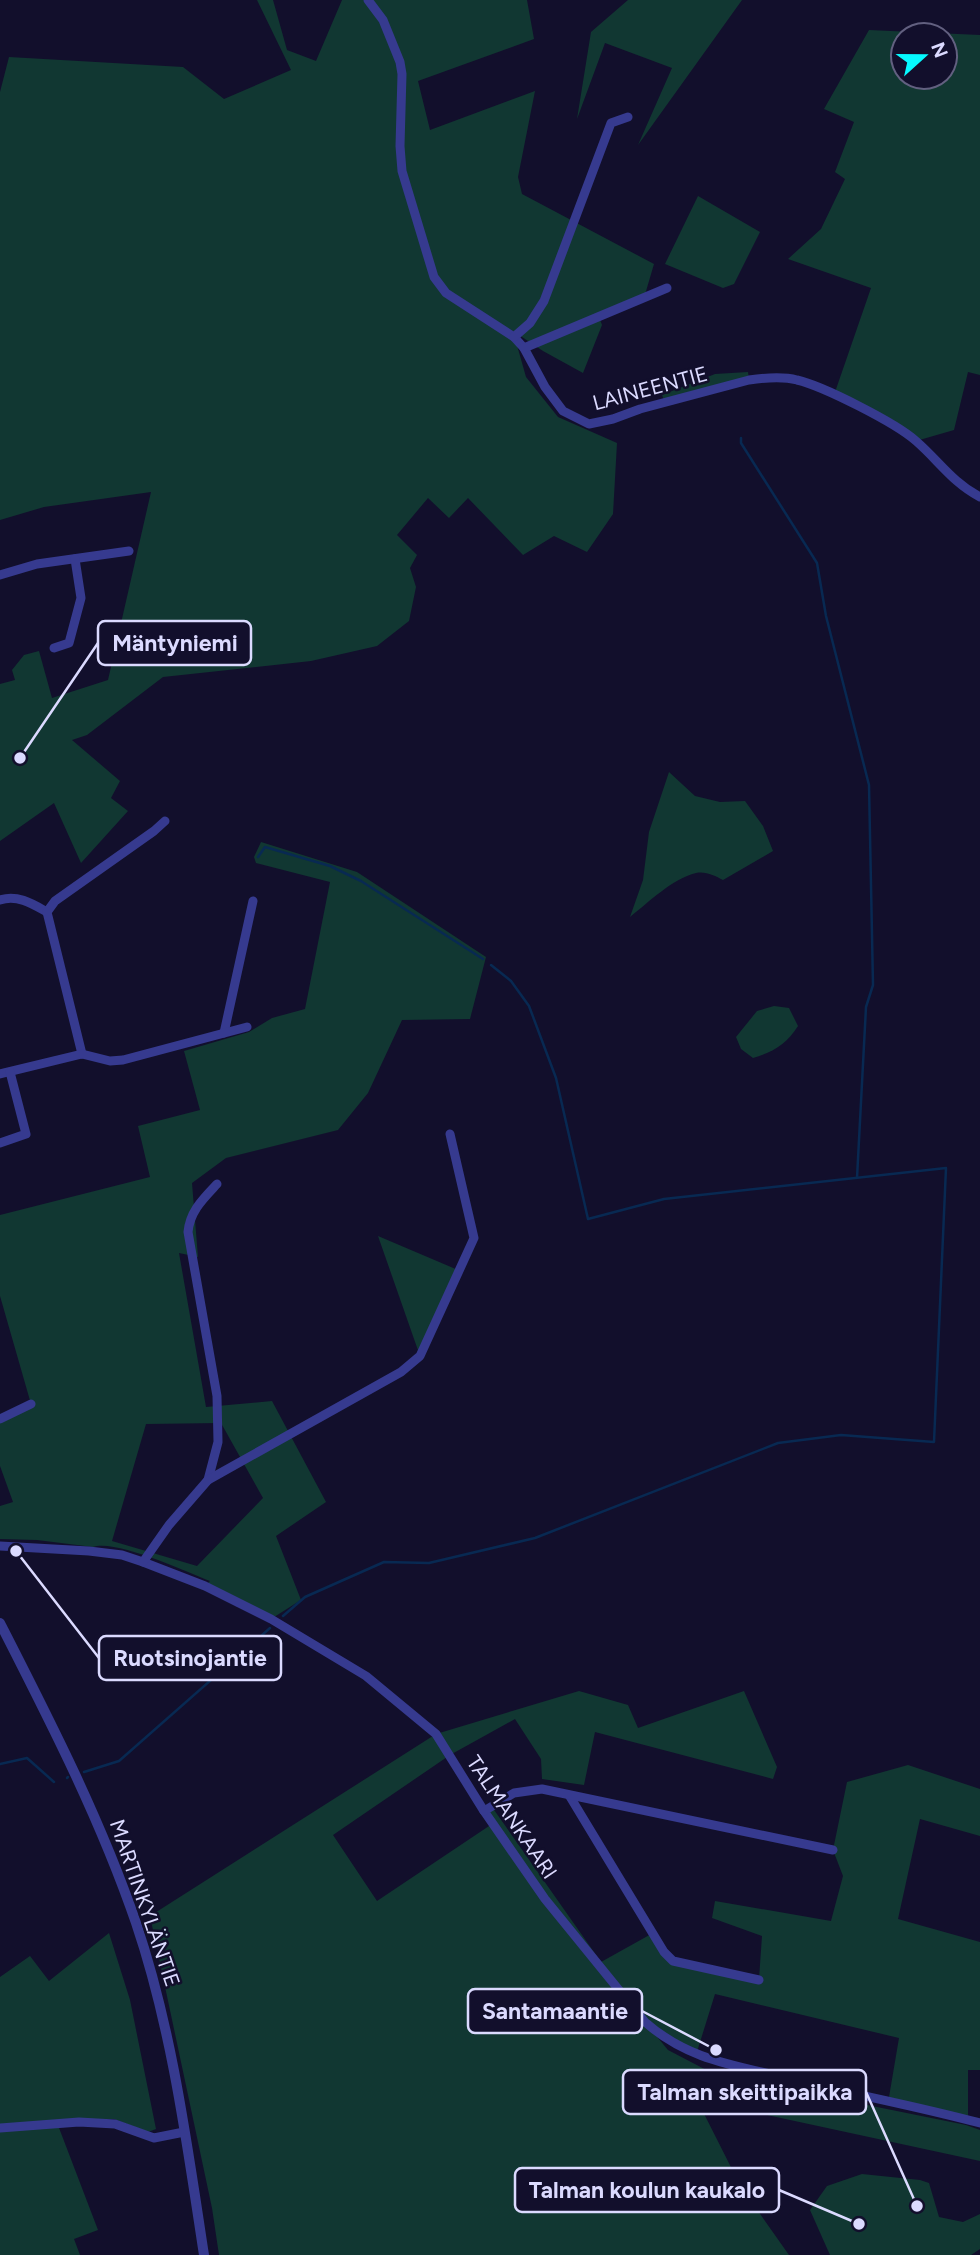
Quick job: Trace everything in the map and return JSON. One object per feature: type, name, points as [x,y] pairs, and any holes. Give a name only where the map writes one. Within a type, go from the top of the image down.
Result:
[{"type":"street","name":"LAINEENTIE","points":[[368,0],[383,20],[400,62],[402,171],[434,277],[446,293],[513,337],[524,348],[545,387],[563,411],[589,424],[749,380],[795,379],[834,395],[904,431],[962,487],[980,497]]},
{"type":"street","points":[[513,337],[530,323],[544,301],[611,123],[628,117]]},
{"type":"street","points":[[524,348],[667,288]]},
{"type":"street","points":[[0,575],[37,564],[129,551]]},
{"type":"street","points":[[54,648],[69,643],[81,598],[75,559]]},
{"type":"street","points":[[47,912],[55,901],[165,821]]},
{"type":"street","points":[[0,900],[16,898],[47,912],[82,1054]]},
{"type":"street","points":[[225,1033],[253,901]]},
{"type":"street","points":[[0,1074],[82,1054],[110,1061],[124,1060],[247,1027]]},
{"type":"street","points":[[0,1143],[26,1134],[10,1072]]},
{"type":"street","points":[[143,1562],[169,1525],[208,1480],[401,1372],[419,1356],[474,1238],[450,1134]]},
{"type":"street","points":[[208,1480],[218,1442],[216,1396],[188,1232],[192,1214],[217,1184]]},
{"type":"street","points":[[0,1419],[31,1404]]},
{"type":"street","name":"TALMANKAARI","points":[[0,1546],[89,1550],[122,1555],[143,1562],[205,1586],[271,1619],[366,1676],[436,1734],[484,1811],[545,1899],[645,2022],[661,2036],[696,2055],[980,2123]]},
{"type":"street","name":"MARTINKYLÄNTIE","points":[[0,1623],[87,1797],[136,1924],[159,2004],[204,2255]]},
{"type":"street","points":[[484,1811],[514,1793],[542,1789],[833,1850]]},
{"type":"street","points":[[569,1795],[664,1952],[673,1961],[759,1980]]},
{"type":"street","points":[[0,2128],[79,2122],[115,2124],[154,2138],[184,2132]]},
{"type":"green space","points":[[257,0],[273,0],[287,50],[316,61],[342,0],[527,0],[534,39],[418,81],[430,130],[535,91],[518,177],[522,194],[654,264],[644,298],[598,314],[602,325],[583,373],[513,331],[526,377],[558,417],[617,443],[613,514],[587,552],[554,536],[523,555],[468,498],[449,518],[428,498],[397,535],[417,555],[410,568],[416,587],[409,621],[377,646],[311,661],[163,677],[87,735],[72,740],[120,781],[111,798],[128,811],[81,863],[54,803],[0,841],[0,684],[15,680],[12,670],[24,655],[39,651],[52,698],[108,680],[151,492],[44,507],[0,520],[0,92],[9,57],[183,67],[224,99],[291,70]]},
{"type":"green space","points":[[628,0],[742,0],[638,145],[672,68],[605,43],[577,119],[591,32]]},
{"type":"green space","points":[[869,30],[889,31],[889,91],[959,91],[959,34],[980,35],[980,375],[968,372],[954,430],[916,441],[834,395],[871,288],[788,259],[821,229],[845,179],[835,172],[854,122],[824,109]]},
{"type":"green space","points":[[698,196],[760,232],[734,284],[723,288],[665,264]]},
{"type":"green space","points":[[748,372],[749,380],[665,403],[662,395],[715,374]]},
{"type":"green space","points":[[669,772],[695,796],[720,802],[745,801],[763,826],[773,851],[723,880],[710,874],[696,873],[678,880],[630,917],[643,880],[649,832]]},
{"type":"green space","points":[[261,842],[357,872],[486,957],[470,1019],[402,1020],[368,1093],[338,1130],[226,1158],[192,1183],[198,1257],[179,1253],[206,1407],[272,1401],[326,1502],[276,1536],[301,1600],[271,1619],[205,1586],[210,1581],[133,1552],[103,1546],[0,1539],[0,1506],[13,1502],[0,1466],[0,1419],[31,1404],[0,1296],[0,1215],[150,1177],[138,1126],[200,1110],[184,1051],[249,1032],[272,1018],[305,1009],[330,882],[256,863],[254,857]],"holes":[[[221,1423],[263,1498],[197,1566],[112,1541],[146,1424]]]},
{"type":"green space","points":[[774,1006],[789,1008],[798,1026],[779,1046],[753,1058],[741,1049],[736,1037],[757,1011]]},
{"type":"green space","points":[[378,1236],[458,1270],[420,1356]]},
{"type":"green space","points":[[579,1691],[628,1705],[638,1728],[744,1691],[777,1767],[773,1779],[595,1732],[584,1785],[542,1779],[541,1759],[515,1719],[450,1755],[333,1835],[377,1901],[492,1824],[484,1811],[492,1807],[601,1962],[653,1933],[673,1961],[759,1979],[762,1936],[712,1918],[715,1901],[831,1921],[843,1876],[833,1850],[847,1782],[908,1765],[980,1789],[980,1836],[920,1819],[898,1919],[980,1942],[980,2070],[968,2070],[968,2120],[888,2103],[899,2038],[715,1994],[696,2055],[649,2027],[668,2050],[714,2074],[689,2084],[741,2187],[789,2255],[219,2255],[212,2208],[150,1916],[436,1734]]},
{"type":"green space","points":[[109,1933],[130,2000],[156,2129],[148,2132],[114,2119],[56,2120],[98,2230],[74,2239],[80,2255],[0,2255],[0,1977],[30,1956],[49,1981]]},
{"type":"green space","points":[[714,2074],[966,2125],[980,2130],[980,2161],[767,2115],[732,2098]]},
{"type":"green space","points":[[862,2174],[929,2183],[939,2217],[963,2222],[980,2214],[980,2249],[971,2255],[830,2255],[810,2210],[827,2186]]},
{"type":"waterway","points":[[741,438],[741,443],[817,563],[826,616],[869,785],[873,985],[866,1007],[857,1178]]},
{"type":"waterway","points":[[258,857],[265,847],[330,866],[361,881],[483,959]]},
{"type":"waterway","points":[[283,1616],[305,1597],[384,1562],[429,1563],[535,1538],[778,1443],[841,1435],[934,1442],[946,1168],[664,1199],[588,1219],[556,1078],[529,1006],[511,981],[491,965]]},
{"type":"waterway","points":[[84,1772],[119,1761],[270,1628]]},
{"type":"waterway","points":[[0,1764],[27,1758],[54,1782]]},
{"type":"place","name":"Mäntyniemi","points":[[20,758]]},
{"type":"place","name":"Ruotsinojantie","points":[[16,1551]]},
{"type":"place","name":"Santamaantie","points":[[716,2050]]},
{"type":"place","name":"Talman skeittipaikka","points":[[917,2206]]},
{"type":"place","name":"Talman koulun kaukalo","points":[[859,2224]]}]
